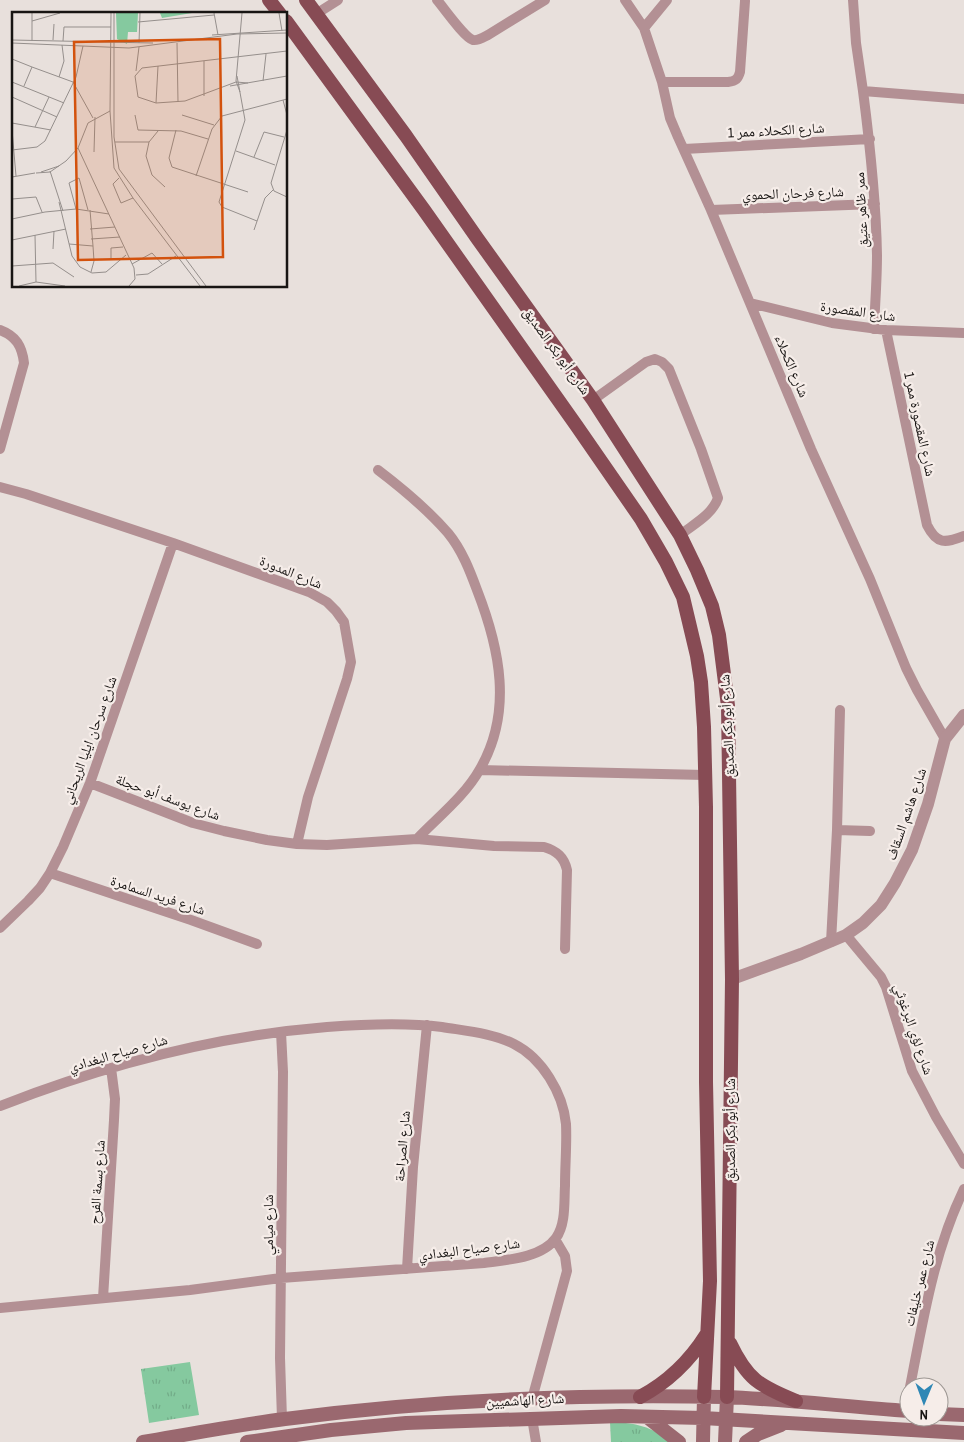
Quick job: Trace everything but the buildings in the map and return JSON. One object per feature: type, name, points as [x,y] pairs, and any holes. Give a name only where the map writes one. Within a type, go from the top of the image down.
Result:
[{"type":"main road","points":[[269,0],[278,12]]},
{"type":"main road","name":"شارع أبو بكر الصديق","points":[[306,0],[406,136],[593,400],[680,535],[712,606],[719,635],[728,706],[732,979],[727,1397]]},
{"type":"main road","name":"شارع أبو بكر الصديق","points":[[288,24],[424,210],[565,409],[641,520],[666,562],[682,597],[698,656],[705,775],[706,1082],[710,1281],[704,1397]]},
{"type":"main road","points":[[706,1082],[712,1089],[720,1090],[728,1086],[730,1082]]},
{"type":"main road","points":[[640,1397],[652,1391],[674,1374],[690,1358],[706,1334]]},
{"type":"main road","points":[[728,1338],[743,1368],[758,1383],[773,1392],[796,1400]]},
{"type":"main road","points":[[703,1442],[704,1397]]},
{"type":"main road","points":[[725,1442],[727,1397]]},
{"type":"main road","name":"شارع الهاشميين","points":[[144,1442],[282,1419],[393,1407],[532,1399],[727,1397],[796,1400],[899,1410]]},
{"type":"main road","points":[[949,1414],[964,1415]]},
{"type":"main road","name":"شارع الهاشميين","points":[[247,1442],[365,1426],[426,1422],[621,1416],[726,1419],[964,1433]]},
{"type":"main road","points":[[646,1417],[679,1442]]},
{"type":"main road","points":[[746,1442],[769,1428],[795,1424]]},
{"type":"street","points":[[316,14],[338,0]]},
{"type":"street","points":[[437,0],[465,34],[473,40],[479,40],[545,0]]},
{"type":"street","name":"شارع الكحلاء","points":[[626,0],[644,28],[662,82],[670,118],[711,210],[811,449],[870,579],[906,668],[945,739]]},
{"type":"street","points":[[644,28],[667,0]]},
{"type":"street","name":"ممر ظاهر عتيق","points":[[853,0],[856,42],[870,139],[875,204],[877,256],[874,328]]},
{"type":"street","points":[[662,82],[733,82],[738,78],[746,1]]},
{"type":"street","points":[[863,91],[964,99]]},
{"type":"street","name":"شارع الكحلاء ممر 1","points":[[684,149],[870,139]]},
{"type":"street","name":"شارع فرحان الحموي","points":[[711,210],[875,204]]},
{"type":"street","name":"شارع المقصورة","points":[[750,303],[832,323],[886,330],[964,333]]},
{"type":"street","points":[[0,330],[14,337],[18,342],[24,363],[0,449]]},
{"type":"street","name":"شارع المقصورة ممر 1","points":[[886,330],[927,525],[932,535],[941,541],[947,542],[964,536]]},
{"type":"street","points":[[593,400],[646,362],[655,359],[670,369],[718,498],[716,505],[708,514],[680,535]]},
{"type":"street","points":[[378,470],[399,486],[449,534],[462,554],[484,607],[498,658],[500,706],[494,737],[487,756],[471,784],[417,839]]},
{"type":"street","name":"شارع المدورة","points":[[0,487],[173,543],[310,592],[327,602],[336,611],[344,622],[351,662],[308,797],[297,844]]},
{"type":"street","name":"شارع سرحان ايليا الريحاني","points":[[0,928],[28,901],[50,873],[64,847],[90,783],[173,543]]},
{"type":"street","points":[[831,942],[837,830],[840,710]]},
{"type":"street","name":"شارع هاشم السقاف","points":[[732,979],[801,954],[846,935],[863,923],[880,905],[904,867],[912,850],[928,804],[945,739],[964,714]]},
{"type":"street","points":[[480,770],[705,775]]},
{"type":"street","name":"شارع يوسف أبو حجلة","points":[[90,783],[193,823],[212,829],[267,840],[297,844],[343,845],[417,839],[494,846],[544,847],[560,855],[564,860],[567,870],[565,949]]},
{"type":"street","points":[[837,830],[870,831]]},
{"type":"street","name":"شارع فريد السمامرة","points":[[50,873],[257,944]]},
{"type":"street","name":"شارع لؤي البرغوثي","points":[[846,935],[881,977],[912,1070],[936,1117],[964,1164]]},
{"type":"street","name":"شارع صياح البغدادي","points":[[0,1106],[59,1084],[112,1068],[218,1041],[281,1032],[367,1025],[427,1025],[474,1032],[515,1044],[532,1057],[553,1083],[566,1122],[564,1207],[560,1229],[555,1239],[542,1250],[529,1255],[514,1259],[407,1270],[281,1278],[190,1290],[0,1308]]},
{"type":"street","name":"شارع الصراحة","points":[[407,1270],[413,1167],[427,1025]]},
{"type":"street","name":"شارع ميامي","points":[[281,1032],[280,1358],[282,1419]]},
{"type":"street","name":"شارع بسمة الفرح","points":[[103,1298],[115,1099],[112,1068]]},
{"type":"street","name":"شارع عمر خليفات","points":[[912,1377],[936,1265],[955,1207],[964,1189]]},
{"type":"street","points":[[532,1399],[567,1271],[565,1256],[555,1239]]},
{"type":"street","points":[[532,1418],[536,1442]]},
{"type":"green space","points":[[190,1362],[199,1415],[149,1423],[141,1369]]},
{"type":"green space","points":[[610,1422],[643,1426],[657,1432],[672,1442],[611,1442]]}]
